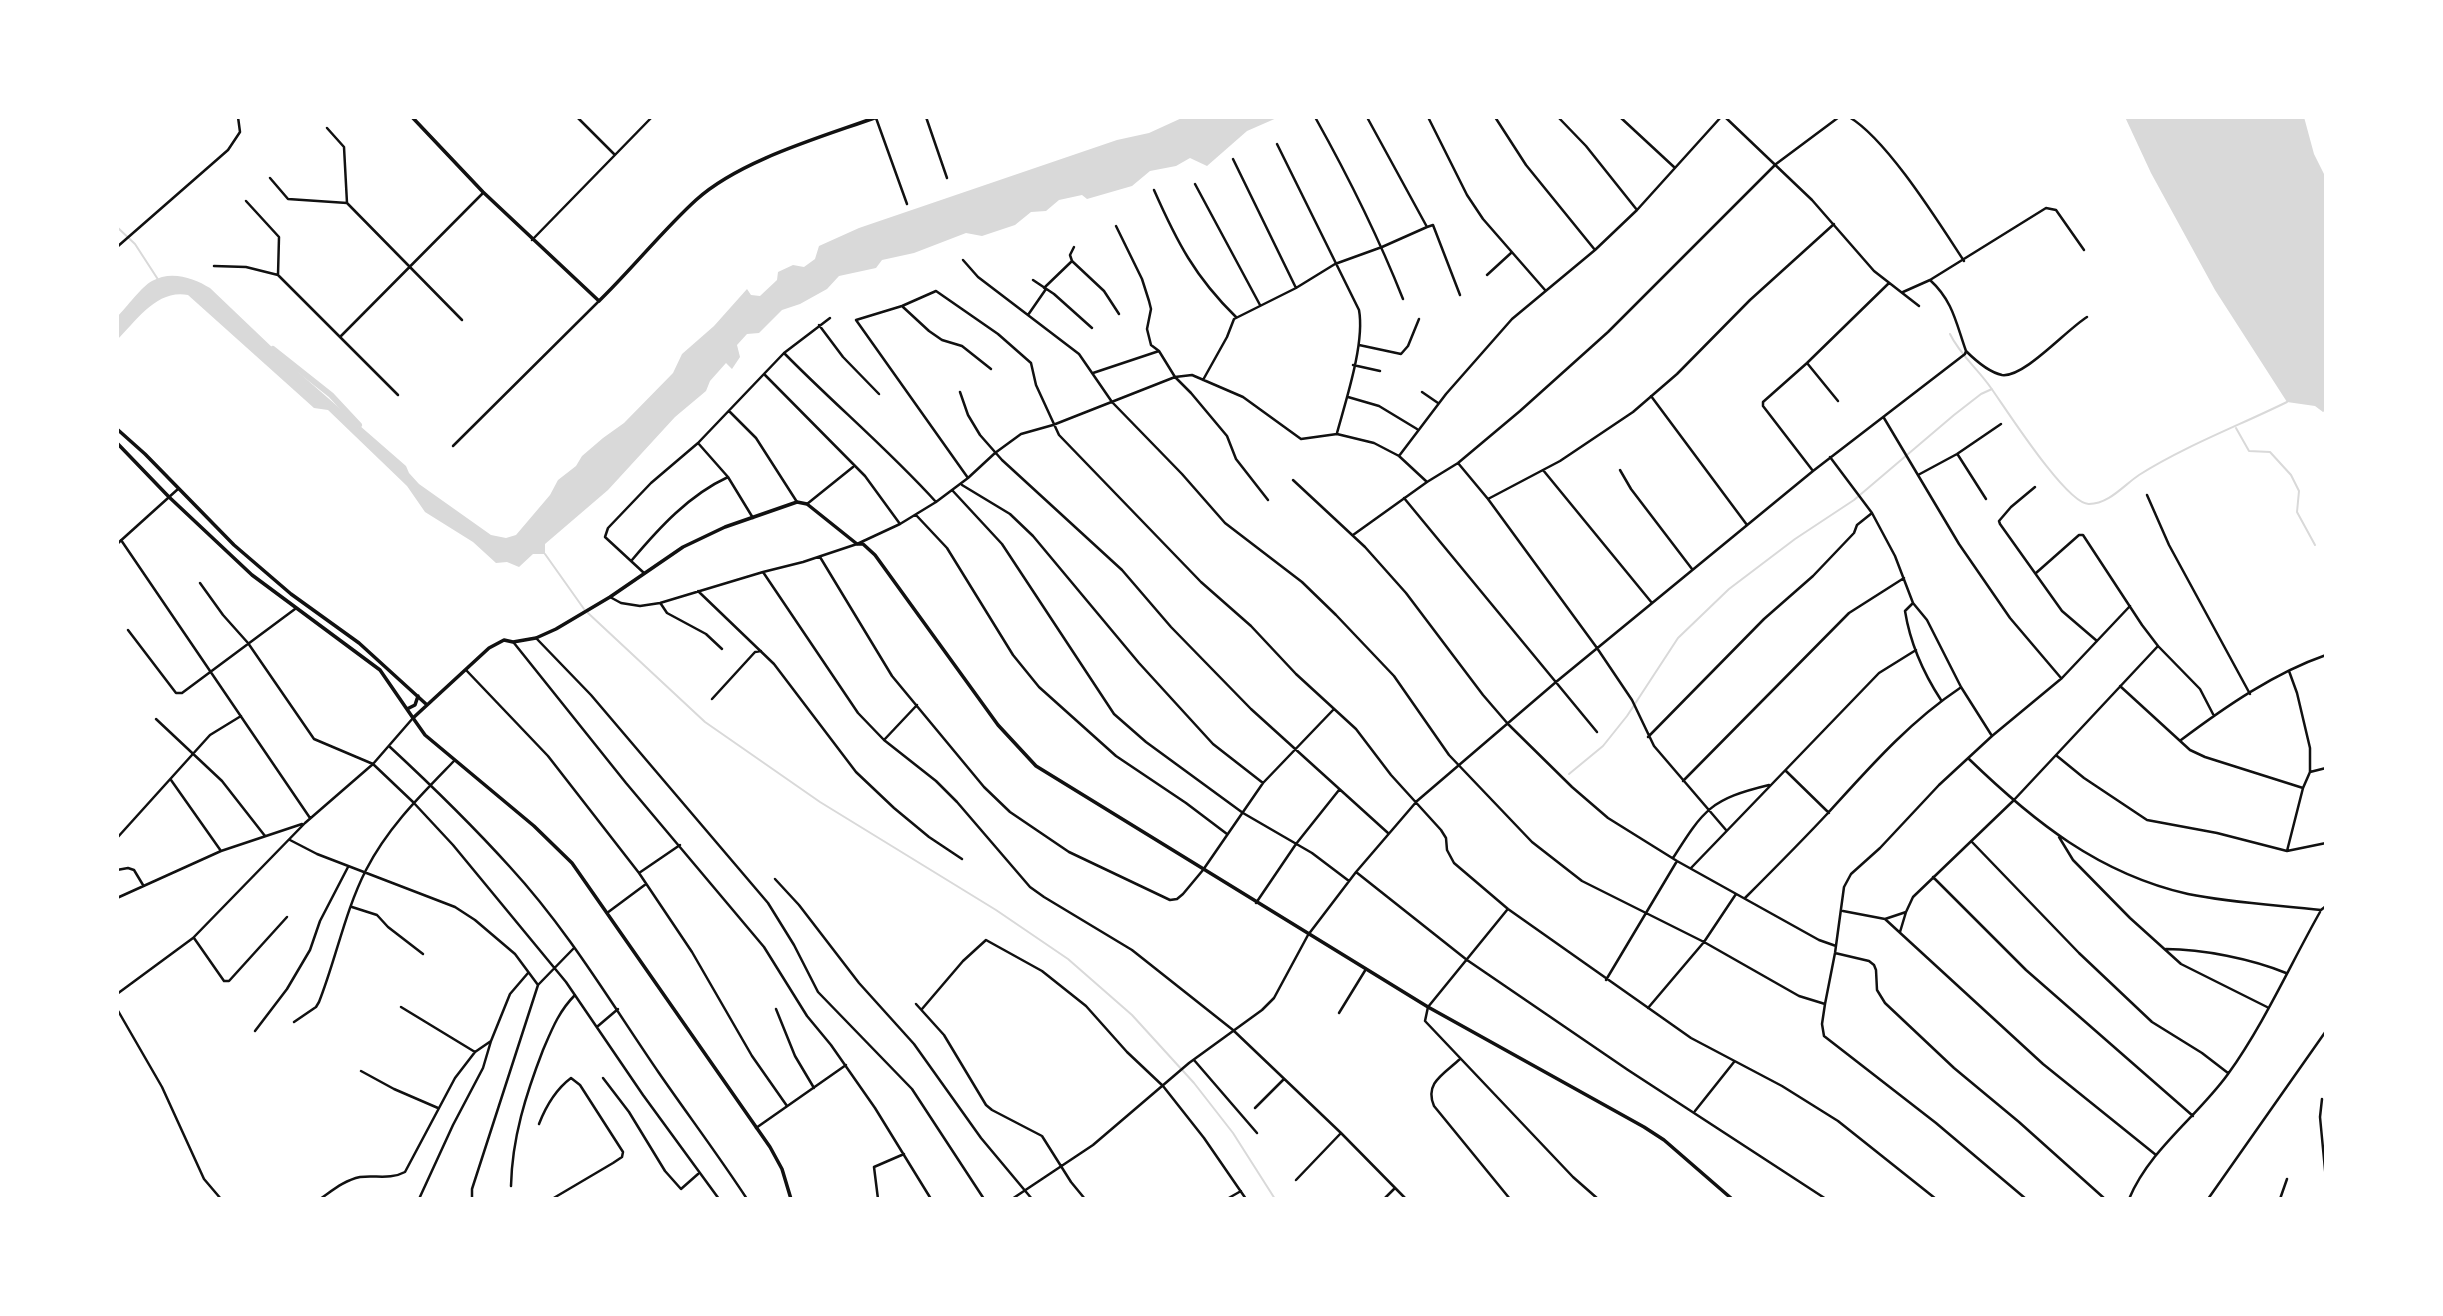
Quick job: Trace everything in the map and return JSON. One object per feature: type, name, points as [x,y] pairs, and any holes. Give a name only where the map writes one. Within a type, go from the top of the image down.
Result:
[{"type":"main road","points":[[415,119],[483,192],[599,301],[697,199],[739,172],[793,148],[876,118]]},
{"type":"main road","points":[[117,429],[234,545],[291,594],[359,643],[426,704]]},
{"type":"main road","points":[[117,443],[243,567],[284,601],[380,670],[425,735],[553,843],[572,863],[756,1128],[782,1169],[791,1199]]},
{"type":"main road","points":[[415,720],[426,704],[499,641],[513,642],[536,638],[572,620],[683,547],[725,527],[797,502],[807,504],[875,555],[998,725],[1036,766],[1428,1007],[1644,1127],[1664,1140],[1732,1199]]},
{"type":"main road","points":[[284,601],[291,594]]},
{"type":"main road","points":[[407,709],[415,705],[418,696]]},
{"type":"street","points":[[117,247],[228,150],[240,132],[238,117]]},
{"type":"street","points":[[578,117],[614,154]]},
{"type":"street","points":[[532,240],[652,117]]},
{"type":"street","points":[[926,117],[947,178]]},
{"type":"street","points":[[1315,117],[1382,247],[1403,299]]},
{"type":"street","points":[[1428,117],[1467,195],[1483,219],[1545,290]]},
{"type":"street","points":[[1495,117],[1526,165],[1595,250]]},
{"type":"street","points":[[1558,117],[1586,146],[1637,210]]},
{"type":"street","points":[[1620,117],[1644,142],[1675,167]]},
{"type":"street","points":[[1399,456],[1438,403],[1512,319],[1595,250],[1637,210],[1723,117],[1776,164],[1834,223],[1874,271],[1919,306]]},
{"type":"street","points":[[1353,535],[1458,463],[1608,332],[1776,164],[1839,117]]},
{"type":"street","points":[[1849,117],[1882,148],[1898,168],[1935,216],[1964,261]]},
{"type":"street","points":[[876,118],[907,204]]},
{"type":"street","points":[[1368,119],[1427,227]]},
{"type":"street","points":[[327,128],[344,147],[347,203],[462,320]]},
{"type":"street","points":[[1277,144],[1359,310],[1359,345],[1337,434]]},
{"type":"street","points":[[1233,159],[1296,288]]},
{"type":"street","points":[[270,178],[288,200],[347,203]]},
{"type":"street","points":[[1195,184],[1260,305]]},
{"type":"street","points":[[1154,190],[1193,268],[1211,293],[1236,317]]},
{"type":"street","points":[[340,337],[483,192]]},
{"type":"street","points":[[246,201],[279,237],[278,275]]},
{"type":"street","points":[[1903,293],[1964,261],[2046,208],[2056,210],[2084,250]]},
{"type":"street","points":[[1488,499],[1609,430],[1677,374],[1750,300],[1834,223]]},
{"type":"street","points":[[1203,381],[1236,317],[1296,288],[1335,264],[1427,227],[1433,225],[1460,295]]},
{"type":"street","points":[[1116,226],[1142,279],[1150,309],[1147,330],[1151,345],[1159,351],[1175,377],[1227,436],[1236,459],[1268,500]]},
{"type":"street","points":[[1074,247],[1071,251],[1072,261],[1104,291],[1119,314]]},
{"type":"street","points":[[1487,275],[1511,253]]},
{"type":"street","points":[[963,260],[978,277],[1079,354],[1112,402],[1225,523],[1302,582],[1345,624],[1394,676],[1449,755],[1532,842],[1582,881],[1704,942],[1799,996],[1825,1004]]},
{"type":"street","points":[[1028,315],[1045,288],[1072,261]]},
{"type":"street","points":[[214,266],[246,267],[278,275],[398,395]]},
{"type":"street","points":[[1033,280],[1092,328]]},
{"type":"street","points":[[1930,280],[1944,292],[1950,303],[1965,353],[1989,370],[2003,375],[2015,374],[2026,368],[2087,317]]},
{"type":"street","points":[[1813,471],[1763,407],[1764,399],[1807,363],[1889,283]]},
{"type":"street","points":[[968,478],[856,321],[938,292],[1007,341],[1031,363],[1036,385],[1053,425],[1074,453],[1201,582],[1251,626],[1296,674],[1356,729],[1391,775],[1418,802],[1446,838],[1447,850],[1454,863],[1508,909],[1606,980],[1691,1038],[1782,1086],[1838,1121],[1936,1199]]},
{"type":"street","points":[[453,446],[599,301]]},
{"type":"street","points":[[902,306],[929,331],[942,340],[962,346],[991,369]]},
{"type":"street","points":[[644,573],[605,537],[605,533],[651,483],[698,443],[784,353],[830,318]]},
{"type":"street","points":[[1359,345],[1401,354],[1408,346],[1419,319]]},
{"type":"street","points":[[819,325],[843,356],[879,394]]},
{"type":"street","points":[[1091,373],[1159,351]]},
{"type":"street","points":[[784,353],[831,402],[898,461],[936,502]]},
{"type":"street","points":[[1012,1199],[1093,1145],[1189,1063],[1262,1010],[1274,998],[1308,934],[1388,833],[1418,802],[1692,569],[1830,457],[1965,353]]},
{"type":"street","points":[[1807,363],[1838,401]]},
{"type":"street","points":[[1353,365],[1380,371]]},
{"type":"street","points":[[765,375],[865,475],[900,524]]},
{"type":"street","points":[[610,597],[621,603],[640,606],[660,603],[857,544],[900,524],[936,502],[1021,434],[1053,425],[1175,377],[1192,375],[1242,397],[1301,439],[1337,434],[1374,443],[1399,456],[1427,482]]},
{"type":"street","points":[[960,392],[974,425],[995,453],[1122,570],[1180,636],[1251,709],[1388,833]]},
{"type":"street","points":[[1422,392],[1438,403]]},
{"type":"street","points":[[1347,396],[1379,406],[1417,429]]},
{"type":"street","points":[[1651,396],[1747,525]]},
{"type":"street","points":[[729,411],[756,438],[797,502]]},
{"type":"street","points":[[1884,418],[1959,544],[2010,618],[2062,678]]},
{"type":"street","points":[[1918,475],[1957,454],[2001,424]]},
{"type":"street","points":[[698,443],[728,477],[753,518]]},
{"type":"street","points":[[1957,454],[1986,499]]},
{"type":"street","points":[[1830,457],[1871,513],[1895,556],[1913,603],[1927,620],[1962,687],[1992,736]]},
{"type":"street","points":[[1458,463],[1488,499],[1597,648],[1632,700],[1648,737],[1726,830]]},
{"type":"street","points":[[807,504],[854,466]]},
{"type":"street","points":[[1543,470],[1652,603]]},
{"type":"street","points":[[1620,470],[1631,489],[1692,569]]},
{"type":"street","points":[[632,560],[663,523],[708,487],[728,477]]},
{"type":"street","points":[[1293,480],[1353,535],[1406,593],[1508,724],[1608,818],[1690,869],[1819,940],[1836,946]]},
{"type":"street","points":[[960,484],[1010,514],[1033,536],[1139,663],[1213,744],[1263,783]]},
{"type":"street","points":[[2035,487],[1999,521],[2062,611],[2097,641]]},
{"type":"street","points":[[117,544],[178,489]]},
{"type":"street","points":[[952,490],[1002,544],[1114,713],[1146,742],[1242,813],[1312,853],[1349,881]]},
{"type":"street","points":[[2147,495],[2169,545],[2250,694]]},
{"type":"street","points":[[1404,498],[1597,732]]},
{"type":"street","points":[[1648,737],[1764,619],[1813,576],[1854,533],[1857,525],[1871,513]]},
{"type":"street","points":[[915,514],[947,548],[1013,655],[1039,687],[1116,756],[1227,834]]},
{"type":"street","points":[[2036,573],[2081,534],[2158,646],[2200,689],[2214,716]]},
{"type":"street","points":[[121,540],[310,818]]},
{"type":"street","points":[[820,557],[892,676],[984,787],[1010,812],[1069,852],[1170,900],[1183,894],[1203,870],[1263,783],[1335,708]]},
{"type":"street","points":[[763,572],[858,713],[884,740],[936,781],[957,802],[1030,887],[1132,950],[1233,1030],[1406,1199]]},
{"type":"street","points":[[1683,781],[1849,613],[1904,578]]},
{"type":"street","points":[[200,583],[248,643],[314,739],[373,764],[453,845],[575,995],[642,1095],[719,1199]]},
{"type":"street","points":[[698,590],[774,664],[856,772],[921,830],[962,859]]},
{"type":"street","points":[[660,603],[667,613],[706,634],[722,649]]},
{"type":"street","points":[[1913,603],[1905,611],[1916,650],[1941,701]]},
{"type":"street","points":[[2026,1199],[1936,1124],[1828,1040],[1822,1030],[1844,887],[1851,874],[1880,848],[1939,785],[1992,736],[2062,678],[2130,606]]},
{"type":"street","points":[[128,630],[176,693],[182,694],[295,609]]},
{"type":"street","points":[[536,638],[591,695],[768,903],[818,992],[912,1089],[984,1199]]},
{"type":"street","points":[[513,642],[626,783],[764,947],[807,1016],[846,1065],[931,1199]]},
{"type":"street","points":[[1900,933],[1913,897],[2057,756],[2158,646]]},
{"type":"street","points":[[1690,869],[1879,673],[1916,650]]},
{"type":"street","points":[[712,699],[755,652],[761,651]]},
{"type":"street","points":[[2180,741],[2214,716],[2289,671],[2326,655]]},
{"type":"street","points":[[466,670],[548,756],[639,873],[692,952],[752,1056],[787,1106]]},
{"type":"street","points":[[2287,851],[2309,772],[2310,748],[2289,671]]},
{"type":"street","points":[[2120,686],[2190,750],[2303,788]]},
{"type":"street","points":[[1745,898],[1893,743],[1941,701],[1962,687]]},
{"type":"street","points":[[884,740],[917,705]]},
{"type":"street","points":[[117,838],[210,735],[241,716]]},
{"type":"street","points":[[156,719],[222,781],[265,836]]},
{"type":"street","points":[[117,994],[193,938],[310,818],[373,764],[415,720]]},
{"type":"street","points":[[390,747],[511,867],[618,1009],[659,1074],[747,1199]]},
{"type":"street","points":[[2057,756],[2084,778],[2147,820],[2217,833],[2287,851],[2326,843]]},
{"type":"street","points":[[1969,759],[2013,801],[2059,837],[2118,871],[2189,894],[2321,910]]},
{"type":"street","points":[[294,1022],[319,1002],[351,907],[365,871],[380,845],[413,802],[454,761]]},
{"type":"street","points":[[2309,772],[2326,768]]},
{"type":"street","points":[[1786,771],[1829,813]]},
{"type":"street","points":[[171,780],[221,851]]},
{"type":"street","points":[[1673,858],[1696,821],[1707,810],[1741,792],[1770,785]]},
{"type":"street","points":[[1256,903],[1296,844],[1339,790]]},
{"type":"street","points":[[117,898],[221,851],[305,823]]},
{"type":"street","points":[[2059,837],[2073,860],[2130,918],[2184,966],[2267,1007]]},
{"type":"street","points":[[290,840],[317,854],[455,907],[515,954],[538,985]]},
{"type":"street","points":[[1972,841],[2071,945],[2152,1022],[2202,1053],[2228,1073]]},
{"type":"street","points":[[639,873],[680,845]]},
{"type":"street","points":[[1606,980],[1677,861]]},
{"type":"street","points":[[255,1031],[287,989],[310,950],[320,921],[349,866]]},
{"type":"street","points":[[117,870],[134,870],[143,887]]},
{"type":"street","points":[[1356,872],[1467,960],[1628,1070],[1695,1111],[1826,1199]]},
{"type":"street","points":[[1933,876],[2026,970],[2193,1116]]},
{"type":"street","points":[[775,879],[799,905],[859,983],[914,1044],[974,1128],[1032,1199]]},
{"type":"street","points":[[607,912],[646,884]]},
{"type":"street","points":[[1648,1008],[1704,942],[1736,893]]},
{"type":"street","points":[[2129,1199],[2156,1155],[2193,1116],[2249,1043],[2321,910],[2326,906]]},
{"type":"street","points":[[351,907],[377,915],[423,954]]},
{"type":"street","points":[[1508,909],[1428,1007],[1424,1016],[1428,1026],[1573,1177],[1598,1199]]},
{"type":"street","points":[[1842,911],[1885,919],[1906,912]]},
{"type":"street","points":[[193,938],[224,981],[227,981],[287,917]]},
{"type":"street","points":[[1885,919],[2043,1064],[2156,1155]]},
{"type":"street","points":[[922,1009],[962,961],[989,940],[1057,981],[1086,1006],[1127,1052],[1163,1086],[1205,1138],[1246,1199]]},
{"type":"street","points":[[472,1199],[472,1189],[538,985],[574,948]]},
{"type":"street","points":[[2165,949],[2197,951],[2261,964],[2286,973]]},
{"type":"street","points":[[1835,953],[1869,961],[1874,965],[1877,970],[1877,990],[1885,1003],[1954,1068],[2020,1122],[2105,1199]]},
{"type":"street","points":[[1339,1013],[1366,969]]},
{"type":"street","points":[[419,1199],[483,1068],[510,994],[528,973]]},
{"type":"street","points":[[511,1186],[516,1139],[531,1080],[557,1017],[575,995]]},
{"type":"street","points":[[916,1004],[944,1035],[986,1105],[1042,1136],[1070,1182],[1086,1199]]},
{"type":"street","points":[[401,1007],[475,1052]]},
{"type":"street","points":[[117,1009],[162,1087],[204,1179],[221,1199]]},
{"type":"street","points":[[598,1027],[618,1009]]},
{"type":"street","points":[[776,1009],[795,1056],[814,1088]]},
{"type":"street","points":[[2208,1199],[2326,1031]]},
{"type":"street","points":[[320,1199],[349,1180],[362,1177],[396,1177],[405,1172],[455,1078],[475,1052],[491,1041]]},
{"type":"street","points":[[1460,1059],[1431,1087],[1429,1095],[1434,1106],[1510,1199]]},
{"type":"street","points":[[1194,1060],[1257,1133]]},
{"type":"street","points":[[1695,1111],[1734,1062]]},
{"type":"street","points":[[756,1128],[846,1065]]},
{"type":"street","points":[[360,1071],[438,1108]]},
{"type":"street","points":[[539,1124],[547,1103],[571,1078],[580,1085],[623,1152],[622,1157],[613,1163],[552,1199]]},
{"type":"street","points":[[603,1079],[629,1112],[665,1171],[681,1189],[699,1173]]},
{"type":"street","points":[[1255,1108],[1283,1080]]},
{"type":"street","points":[[2322,1099],[2320,1117],[2326,1180]]},
{"type":"street","points":[[1296,1180],[1341,1133]]},
{"type":"street","points":[[878,1199],[874,1167],[904,1154]]},
{"type":"street","points":[[2280,1199],[2287,1179]]},
{"type":"street","points":[[1384,1199],[1395,1188]]},
{"type":"street","points":[[1227,1199],[1241,1191]]},
{"type":"shaded area","points":[[1184,117],[1279,117],[1247,131],[1207,166],[1190,158],[1176,166],[1150,171],[1132,186],[1087,199],[1082,195],[1059,200],[1046,211],[1031,212],[1015,225],[982,236],[966,233],[914,253],[882,260],[876,268],[839,276],[827,289],[800,304],[782,310],[759,333],[747,334],[737,345],[740,357],[732,369],[726,363],[710,381],[706,391],[675,417],[608,490],[545,544],[545,554],[533,554],[519,567],[507,562],[496,563],[473,542],[425,512],[407,486],[328,410],[314,408],[188,295],[177,294],[157,301],[117,340],[117,317],[152,281],[174,276],[190,278],[204,284],[297,371],[406,466],[419,484],[491,535],[506,538],[516,535],[550,495],[558,480],[576,466],[582,456],[624,423],[673,373],[682,354],[714,326],[747,289],[751,295],[760,296],[777,280],[778,272],[793,265],[804,267],[815,259],[819,246],[859,228],[1117,140],[1149,133]]},
{"type":"shaded area","points":[[2125,117],[2304,117],[2314,154],[2326,178],[2326,410],[2323,412],[2315,406],[2287,402],[2215,290],[2151,173]]},
{"type":"waterway","points":[[117,227],[135,244],[159,281]]},
{"type":"waterway","points":[[1950,334],[2052,473],[2079,500],[2089,504],[2103,501],[2139,475],[2175,455],[2287,402]]},
{"type":"waterway","points":[[273,349],[331,395],[359,425]]},
{"type":"waterway","points":[[1569,774],[1603,746],[1627,716],[1678,638],[1729,589],[1795,539],[1854,500],[1954,415],[1992,389]]},
{"type":"waterway","points":[[2236,428],[2249,451],[2270,452],[2291,475],[2299,491],[2297,512],[2315,545]]},
{"type":"waterway","points":[[545,554],[584,609]]},
{"type":"waterway","points":[[588,613],[705,722],[820,802],[996,910],[1068,959],[1132,1015],[1194,1083],[1233,1133],[1275,1199]]}]
